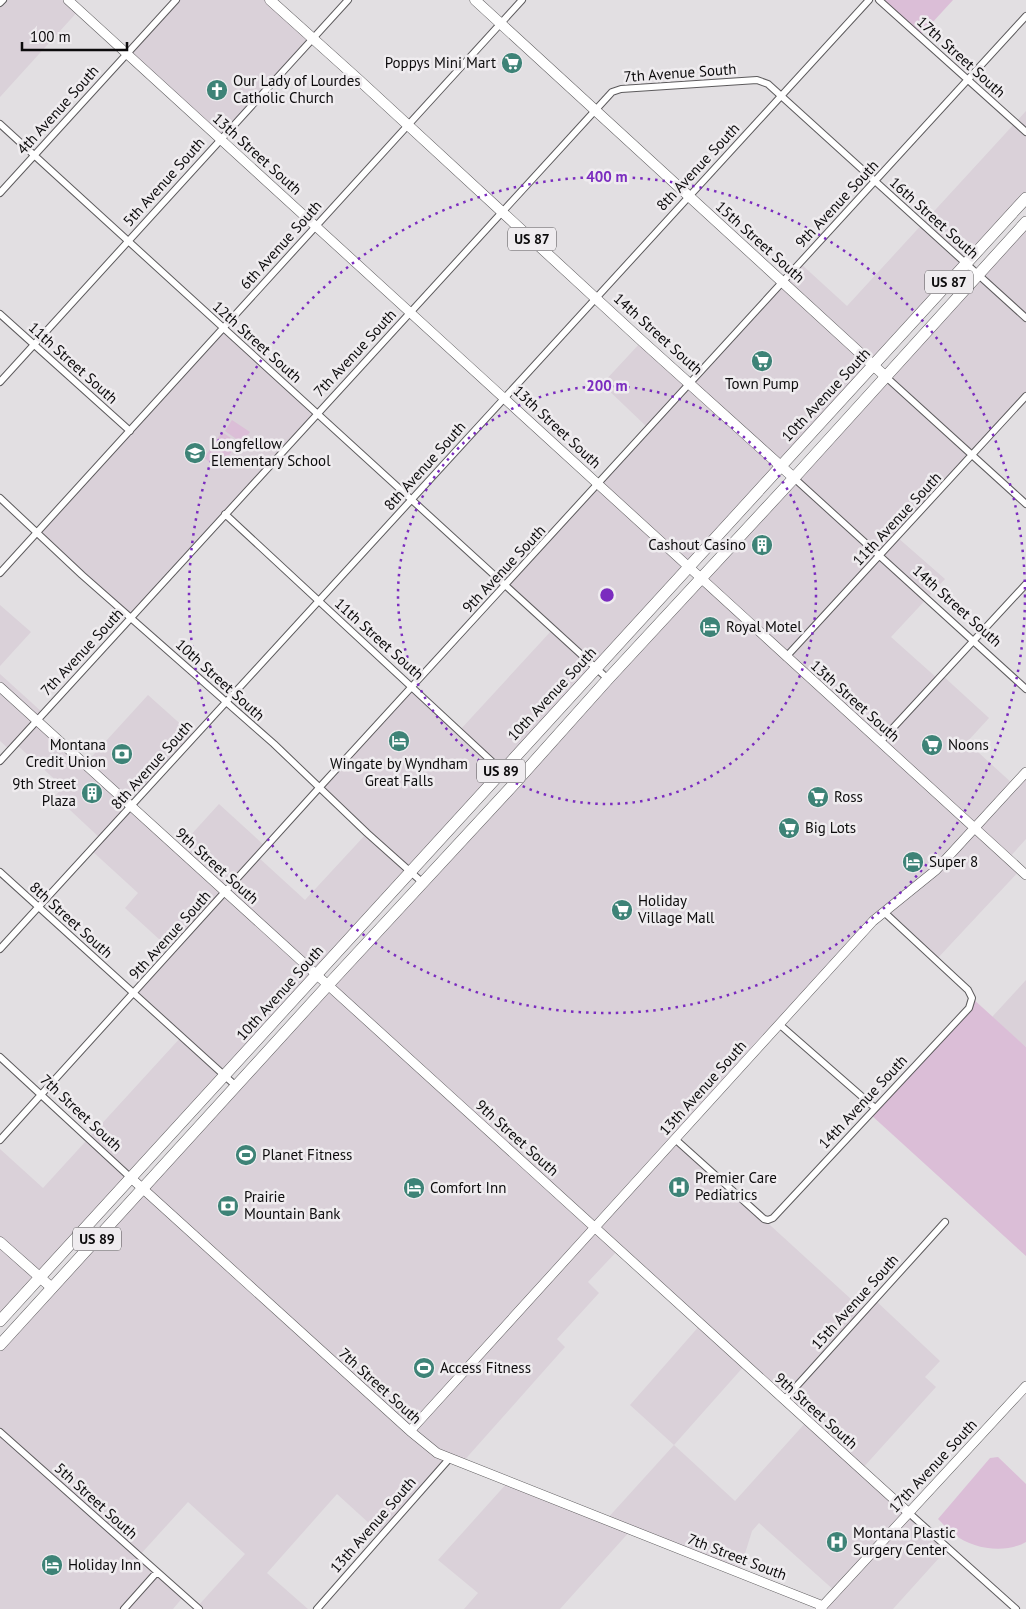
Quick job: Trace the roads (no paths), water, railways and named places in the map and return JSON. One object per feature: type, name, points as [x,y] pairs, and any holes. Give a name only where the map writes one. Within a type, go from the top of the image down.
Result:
[{"type":"highway","name":"10th Avenue South","points":[[0,1321],[1026,198]]},
{"type":"highway","name":"10th Avenue South","points":[[0,1345],[329,984],[516,783],[608,679],[794,478],[1026,222]]},
{"type":"main road","name":"14th Street South","points":[[270,0],[794,478]]},
{"type":"main road","name":"15th Street South","points":[[475,0],[885,376]]},
{"type":"main road","points":[[0,1242],[52,1288]]},
{"type":"street","points":[[0,3],[3,0]]},
{"type":"street","name":"13th Street South","points":[[68,0],[1026,875]]},
{"type":"street","name":"4th Avenue South","points":[[0,193],[176,0]]},
{"type":"street","name":"5th Avenue South","points":[[0,382],[348,0]]},
{"type":"street","name":"6th Avenue South","points":[[0,572],[522,0]]},
{"type":"street","name":"8th Avenue South","points":[[0,949],[869,0]]},
{"type":"street","name":"17th Street South","points":[[879,0],[1026,132]]},
{"type":"street","name":"9th Avenue South","points":[[0,1140],[226,893],[319,788],[1026,16]]},
{"type":"street","name":"7th Avenue South","points":[[0,761],[612,92],[621,88],[757,80],[768,84],[782,95]]},
{"type":"street","name":"16th Street South","points":[[782,95],[1026,318]]},
{"type":"street","name":"12th Street South","points":[[0,124],[608,679]]},
{"type":"street","name":"11th Street South","points":[[0,314],[130,431]]},
{"type":"street","name":"15th Street South","points":[[885,376],[1026,504]]},
{"type":"street","name":"11th Avenue South","points":[[786,657],[1026,396]]},
{"type":"street","name":"14th Street South","points":[[794,478],[1026,689]]},
{"type":"street","name":"10th Street South","points":[[0,498],[131,618],[274,744],[423,883]]},
{"type":"street","name":"11th Street South","points":[[225,514],[516,783]]},
{"type":"street","points":[[880,742],[1026,584]]},
{"type":"street","name":"9th Street South","points":[[0,687],[1016,1609]]},
{"type":"street","name":"13th Avenue South","points":[[410,1431],[874,921],[936,870],[1026,772]]},
{"type":"street","name":"8th Street South","points":[[0,872],[236,1086]]},
{"type":"street","name":"14th Avenue South","points":[[675,1139],[764,1218],[768,1220],[773,1218],[969,1008],[972,998],[968,990],[884,912]]},
{"type":"street","points":[[779,1024],[875,1108]]},
{"type":"street","name":"7th Street South","points":[[0,1057],[410,1431],[437,1453],[823,1608]]},
{"type":"street","name":"15th Avenue South","points":[[784,1400],[945,1222]]},
{"type":"street","name":"17th Avenue South","points":[[823,1608],[1026,1386]]},
{"type":"street","name":"5th Street South","points":[[0,1432],[198,1609]]},
{"type":"street","name":"13th Avenue South","points":[[317,1609],[449,1459]]},
{"type":"street","points":[[124,1609],[157,1572]]},
{"type":"place","name":"Poppys Mini Mart","points":[[512,63]]},
{"type":"place","name":"Our Lady of Lourdes Catholic Church","points":[[217,90]]},
{"type":"place","name":"Town Pump","points":[[762,361]]},
{"type":"place","name":"Longfellow Elementary School","points":[[195,453]]},
{"type":"place","name":"Cashout Casino","points":[[762,545]]},
{"type":"place","name":"Royal Motel","points":[[710,627]]},
{"type":"place","name":"Wingate by Wyndham Great Falls","points":[[399,741]]},
{"type":"place","name":"Noons","points":[[932,745]]},
{"type":"place","name":"Montana Credit Union","points":[[122,754]]},
{"type":"place","name":"9th Street Plaza","points":[[92,793]]},
{"type":"place","name":"Ross","points":[[818,797]]},
{"type":"place","name":"Big Lots","points":[[789,828]]},
{"type":"place","name":"Super 8","points":[[913,862]]},
{"type":"place","name":"Holiday Village Mall","points":[[622,910]]},
{"type":"place","name":"Planet Fitness","points":[[246,1155]]},
{"type":"place","name":"Premier Care Pediatrics","points":[[679,1187]]},
{"type":"place","name":"Comfort Inn","points":[[414,1188]]},
{"type":"place","name":"Prairie Mountain Bank","points":[[228,1206]]},
{"type":"place","name":"Access Fitness","points":[[424,1368]]},
{"type":"place","name":"Montana Plastic Surgery Center","points":[[837,1542]]},
{"type":"place","name":"Holiday Inn","points":[[52,1565]]}]
